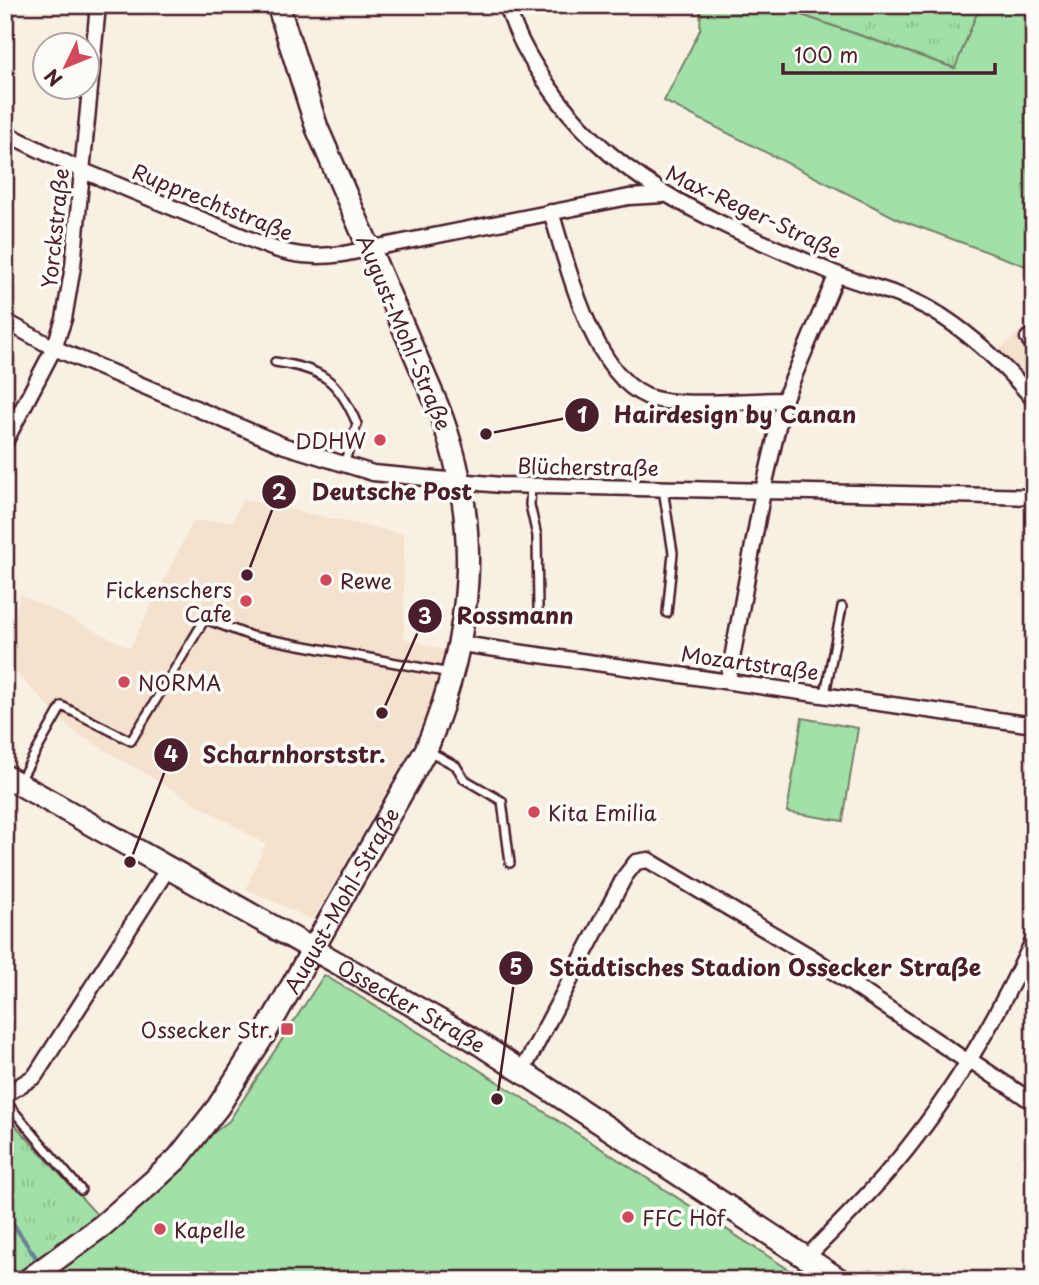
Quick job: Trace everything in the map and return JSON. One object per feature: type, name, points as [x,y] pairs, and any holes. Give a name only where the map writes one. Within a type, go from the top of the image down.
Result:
[{"type":"main road","name":"August-Mohl-Straße","points":[[31,1278],[109,1219],[178,1158],[231,1089],[426,750],[454,673],[461,644],[468,562],[467,523],[461,482],[448,431],[317,128],[278,5]]},
{"type":"main road","name":"Ossecker Straße","points":[[12,779],[314,948],[523,1070],[840,1280]]},
{"type":"street","name":"Yorckstraße","points":[[5,442],[54,348],[64,319],[73,266],[98,5]]},
{"type":"street","name":"Max-Reger-Straße","points":[[507,5],[531,58],[580,129],[617,163],[663,195],[837,274],[929,309],[975,340],[1034,400]]},
{"type":"street","name":"Rupprechtstraße","points":[[5,133],[81,170],[284,253],[324,257],[629,197],[663,195]]},
{"type":"street","points":[[551,212],[577,294],[604,354],[624,384],[654,399],[784,400]]},
{"type":"street","points":[[728,680],[763,491],[784,400],[837,274]]},
{"type":"street","name":"Blücherstraße","points":[[5,321],[54,348],[285,446],[386,475],[530,485],[1034,497]]},
{"type":"street","name":"Mozartstraße","points":[[461,644],[1034,725]]},
{"type":"street","points":[[523,1070],[625,876],[636,862],[648,860],[813,958],[1034,1103]]},
{"type":"street","points":[[5,1095],[35,1076],[168,868]]},
{"type":"street","points":[[806,1258],[868,1194],[916,1138],[969,1061],[1003,1004],[1034,939]]},
{"type":"lane","points":[[275,362],[309,367],[335,386],[357,424],[344,465]]},
{"type":"lane","points":[[530,485],[530,505],[537,537],[538,608]]},
{"type":"lane","points":[[663,488],[673,552],[667,613]]},
{"type":"lane","points":[[825,694],[842,607]]},
{"type":"lane","points":[[12,779],[62,706],[131,741],[205,619],[251,636],[454,673]]},
{"type":"lane","points":[[426,750],[456,766],[464,779],[502,801],[510,863]]},
{"type":"lane","points":[[5,1101],[81,1189]]},
{"type":"shaded area","points":[[1034,319],[1034,391],[1000,349]]},
{"type":"shaded area","points":[[242,499],[404,534],[404,638],[447,651],[438,686],[411,748],[313,920],[246,889],[265,844],[74,732],[6,663],[20,594],[130,648],[193,521],[233,521]]},
{"type":"green space","points":[[701,5],[773,5],[954,68],[980,5],[1034,5],[1034,269],[900,220],[664,101],[700,30]]},
{"type":"green space","points":[[773,5],[980,5],[955,68]]},
{"type":"green space","points":[[802,718],[858,728],[843,821],[787,812]]},
{"type":"green space","points":[[324,975],[456,1055],[805,1280],[54,1280],[40,1264],[229,1121]]},
{"type":"green space","points":[[5,1114],[101,1219],[14,1280],[5,1280]]},
{"type":"waterway","points":[[5,1212],[39,1262]]},
{"type":"place","name":"Hairdesign by Canan","points":[[486,434]]},
{"type":"place","name":"DDHW","points":[[380,440]]},
{"type":"place","name":"Deutsche Post","points":[[247,575]]},
{"type":"place","name":"Rewe","points":[[326,580]]},
{"type":"place","name":"Fickenschers Cafe","points":[[246,601]]},
{"type":"place","name":"NORMA","points":[[124,682]]},
{"type":"place","name":"Rossmann","points":[[382,713]]},
{"type":"place","name":"Kita Emilia","points":[[534,812]]},
{"type":"place","name":"Scharnhorststr.","points":[[130,862]]},
{"type":"place","name":"Ossecker Str.","points":[[287,1029]]},
{"type":"place","name":"Städtisches Stadion Ossecker Straße","points":[[497,1099]]},
{"type":"place","name":"FFC Hof","points":[[628,1217]]},
{"type":"place","name":"Kapelle","points":[[160,1229]]}]
